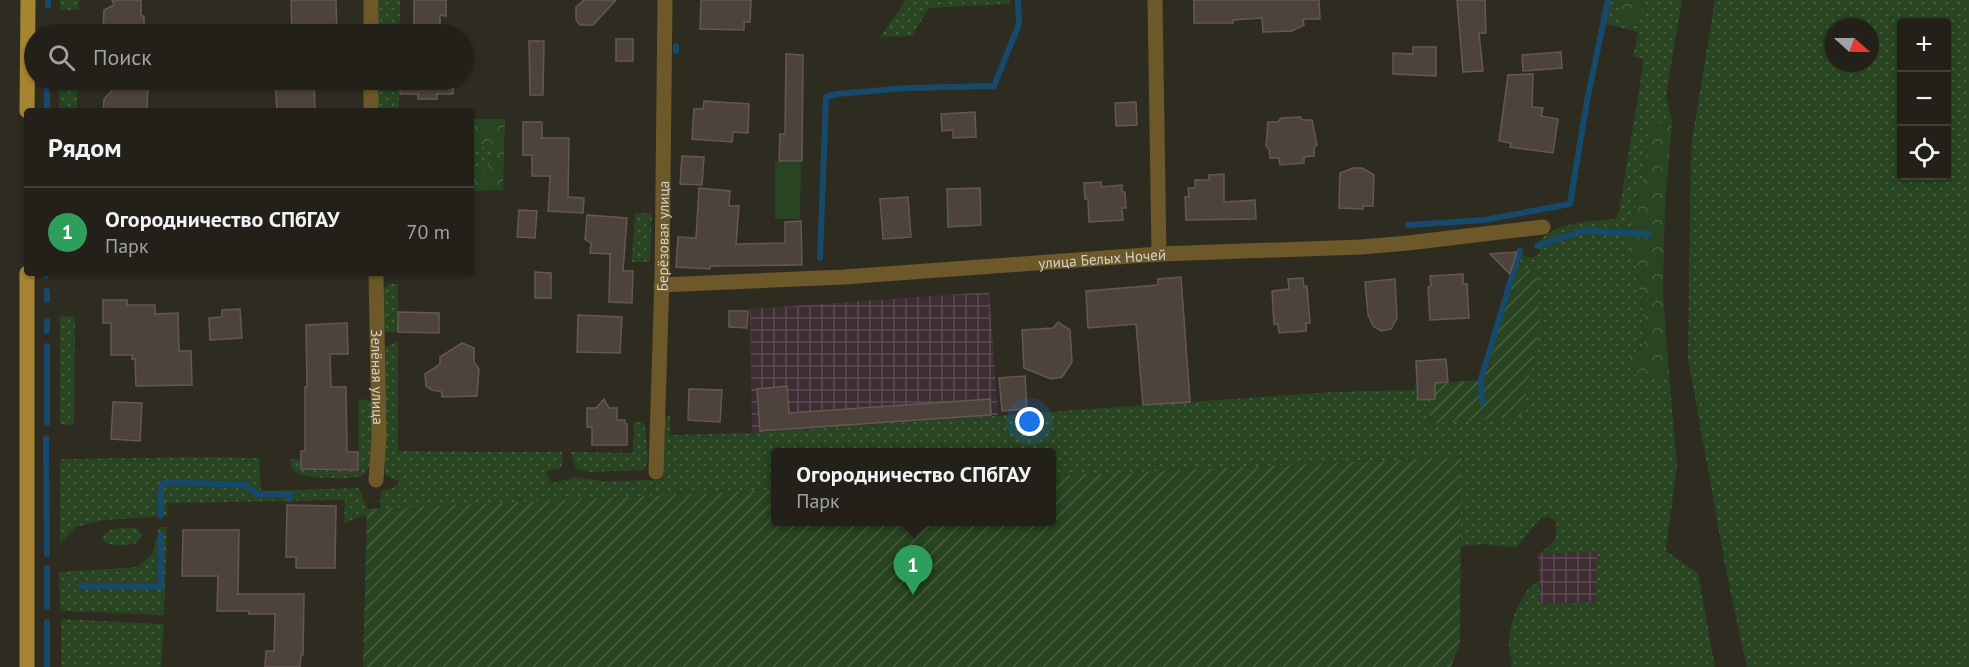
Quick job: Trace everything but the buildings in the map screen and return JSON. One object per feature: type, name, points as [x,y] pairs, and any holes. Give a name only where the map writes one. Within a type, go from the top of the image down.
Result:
[{"type":"main road","points":[[28,0],[28,24]]},
{"type":"main road","points":[[27,90],[27,108]]},
{"type":"main road","points":[[27,276],[27,667]]},
{"type":"street","points":[[371,0],[371,24]]},
{"type":"street","name":"Берёзовая улица","points":[[656,472],[662,285],[665,0]]},
{"type":"street","points":[[1155,0],[1159,254]]},
{"type":"street","points":[[371,90],[371,108]]},
{"type":"street","name":"улица Белых Ночей","points":[[662,285],[844,277],[1159,254],[1408,243],[1542,226]]},
{"type":"street","name":"Зелёная улица","points":[[376,276],[380,437],[376,480]]},
{"type":"shaded area","points":[[989,292],[998,415],[752,433],[750,309]]},
{"type":"shaded area","points":[[1597,551],[1597,602],[1540,604],[1538,554]]},
{"type":"green space","points":[[60,0],[79,0],[79,10],[60,10]]},
{"type":"green space","points":[[379,0],[400,0],[400,24],[378,24]]},
{"type":"green space","points":[[906,0],[1010,0],[1010,4],[929,8],[912,36],[880,37]]},
{"type":"green space","points":[[1607,0],[1619,0],[1619,6],[1638,19],[1644,0],[1682,0],[1666,95],[1672,122],[1650,125],[1642,183],[1626,242],[1632,253],[1639,279],[1644,348],[1629,355],[1656,378],[1669,374],[1677,465],[1666,551],[1698,573],[1715,667],[1511,667],[1510,631],[1516,611],[1526,592],[1539,582],[1540,604],[1596,602],[1597,552],[1538,554],[1554,541],[1556,521],[1549,517],[1540,519],[1516,548],[1481,544],[1461,547],[1460,457],[1056,476],[1056,448],[771,448],[771,490],[380,509],[381,491],[393,488],[400,482],[385,475],[384,347],[398,342],[398,451],[562,452],[563,463],[560,469],[548,471],[547,475],[552,483],[576,477],[601,481],[661,480],[661,421],[664,417],[670,416],[670,435],[752,433],[1332,392],[1415,390],[1416,401],[1428,400],[1430,424],[1520,417],[1537,273],[1513,265],[1517,251],[1528,257],[1537,256],[1540,254],[1538,243],[1553,231],[1573,224],[1615,219],[1619,211],[1643,66],[1642,58],[1633,56],[1638,32],[1601,23]]},
{"type":"green space","points":[[1619,0],[1644,0],[1638,19],[1630,24],[1621,17]]},
{"type":"green space","points":[[1715,0],[1969,0],[1969,667],[1747,667],[1728,581],[1688,359],[1691,146]]},
{"type":"green space","points":[[59,90],[77,90],[77,108],[59,108]]},
{"type":"green space","points":[[377,90],[399,90],[399,108],[378,108]]},
{"type":"green space","points":[[474,119],[505,119],[503,190],[474,191],[474,172],[488,168],[493,160],[490,149],[474,144]]},
{"type":"green space","points":[[1672,122],[1665,206],[1663,293],[1669,374],[1656,378],[1635,375],[1626,363],[1629,355],[1644,348],[1639,279],[1632,253],[1626,242],[1642,183],[1650,124]]},
{"type":"green space","points":[[474,144],[491,149],[493,160],[488,168],[474,172]]},
{"type":"green space","points":[[775,162],[801,162],[800,219],[775,219]]},
{"type":"green space","points":[[635,213],[652,213],[650,262],[632,262]]},
{"type":"green space","points":[[1513,265],[1537,272],[1540,325],[1521,417],[1430,424],[1428,400],[1416,401],[1415,385],[1478,380]]},
{"type":"green space","points":[[389,284],[398,284],[398,332],[384,330],[383,290]]},
{"type":"green space","points":[[60,316],[75,317],[74,425],[60,424]]},
{"type":"green space","points":[[367,399],[373,404],[370,465],[366,473],[356,477],[338,478],[307,476],[295,472],[291,459],[300,459],[301,470],[359,471],[358,401]]},
{"type":"green space","points":[[634,421],[645,424],[648,460],[644,470],[590,472],[576,469],[571,452],[633,453]]},
{"type":"green space","points":[[1461,457],[1460,642],[1451,667],[363,667],[367,509],[771,490],[771,526],[1056,526],[1056,476]]},
{"type":"green space","points":[[259,458],[261,491],[359,488],[367,509],[367,516],[358,517],[344,524],[345,500],[167,503],[167,516],[104,520],[76,527],[60,544],[60,459]]},
{"type":"green space","points":[[159,527],[167,527],[164,615],[60,611],[59,572],[138,567],[153,553]]},
{"type":"green space","points":[[136,528],[142,535],[137,543],[114,545],[102,539],[112,530]]},
{"type":"green space","points":[[61,619],[164,624],[161,667],[61,667]]},
{"type":"waterway","points":[[48,0],[48,6]]},
{"type":"waterway","points":[[820,258],[826,97],[907,88],[994,86],[1019,24],[1018,0]]},
{"type":"waterway","points":[[1408,225],[1484,220],[1570,204],[1587,101],[1608,0]]},
{"type":"waterway","points":[[676,46],[676,51]]},
{"type":"waterway","points":[[47,90],[47,108]]},
{"type":"waterway","points":[[1537,246],[1583,231],[1649,234]]},
{"type":"waterway","points":[[1482,403],[1481,379],[1520,250]]},
{"type":"waterway","points":[[47,291],[47,300]]},
{"type":"waterway","points":[[47,321],[47,331]]},
{"type":"waterway","points":[[47,346],[47,423]]},
{"type":"waterway","points":[[46,438],[47,554]]},
{"type":"waterway","points":[[161,516],[161,489],[163,483],[168,482],[245,485],[257,494],[290,494],[290,499]]},
{"type":"waterway","points":[[81,586],[161,587],[161,535]]},
{"type":"waterway","points":[[47,568],[47,607]]},
{"type":"waterway","points":[[47,622],[47,667]]},
{"type":"place","name":"Огородничество СПбГАУ","points":[[913,595]]}]
